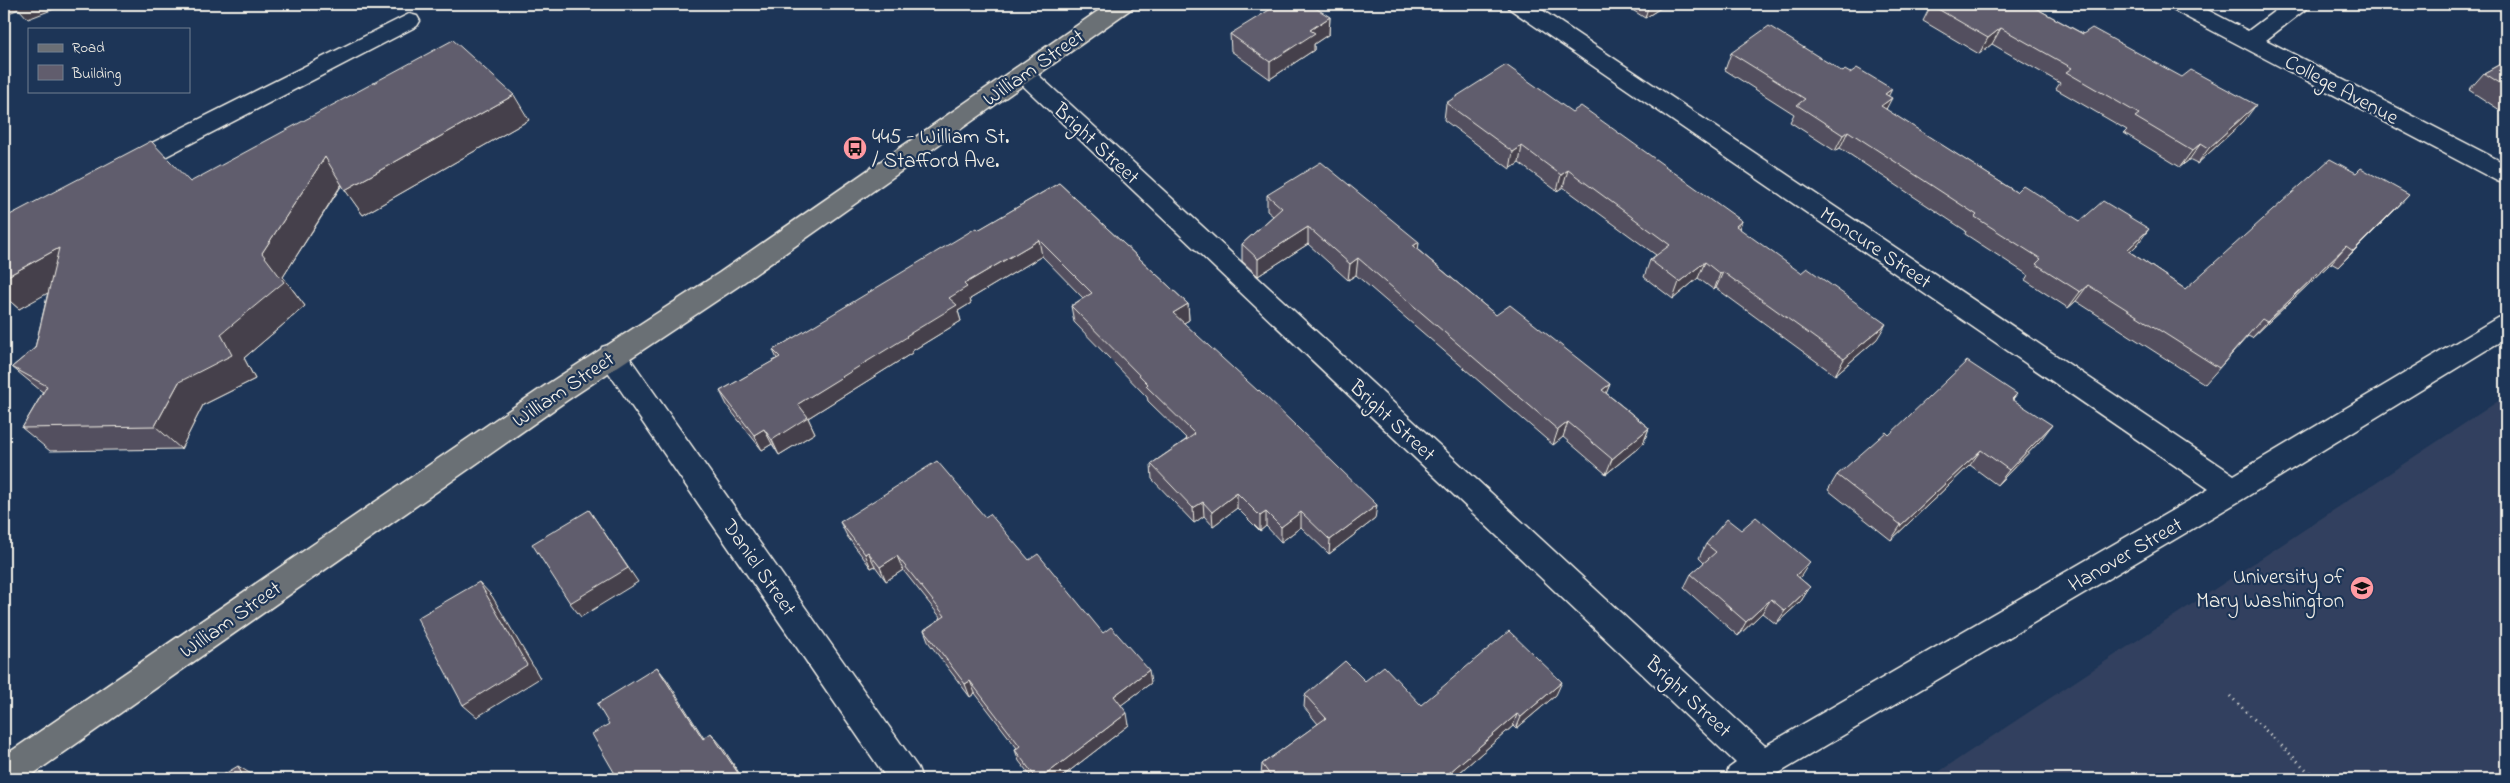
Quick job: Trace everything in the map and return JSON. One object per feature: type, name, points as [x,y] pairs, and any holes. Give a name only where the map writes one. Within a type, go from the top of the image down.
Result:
[{"type":"main road","name":"William Street","points":[[17,773],[612,355],[728,280],[1123,4]]},
{"type":"street","name":"Moncure Street","points":[[1518,4],[2233,490]]},
{"type":"street","name":"College Avenue","points":[[2179,4],[2506,175]]},
{"type":"street","points":[[2250,41],[2298,4]]},
{"type":"street","points":[[109,175],[409,21]]},
{"type":"street","name":"Bright Street","points":[[1024,74],[1752,772]]},
{"type":"street","name":"Hanover Street","points":[[1752,772],[2233,490],[2506,325]]},
{"type":"street","name":"Daniel Street","points":[[612,355],[906,779]]},
{"type":"path","points":[[2230,696],[2316,779]]},
{"type":"shaded area","name":"University of Mary Washington","points":[[2506,396],[2506,779],[1928,779]]},
{"type":"building","points":[[1279,4],[1309,4],[1330,17],[1310,30],[1315,33],[1270,62],[1230,34]]},
{"type":"building","points":[[1932,4],[2028,4],[2083,34],[2092,28],[2182,77],[2191,70],[2256,105],[2209,148],[2201,143],[2192,151],[2135,117],[2139,114],[2066,72],[2072,68],[2001,28],[1988,38]]},
{"type":"building","points":[[1769,26],[1843,72],[1845,70],[1850,73],[1857,68],[1892,89],[1885,94],[1892,98],[1881,106],[2016,192],[2023,185],[2080,221],[2103,201],[2149,229],[2127,250],[2185,289],[2330,159],[2356,173],[2361,168],[2409,195],[2353,251],[2346,246],[2267,322],[2262,319],[2219,368],[2088,285],[2080,292],[2036,264],[2041,259],[1848,131],[1843,135],[1797,105],[1805,99],[1731,53]]},
{"type":"building","points":[[453,40],[514,95],[345,190],[325,157],[262,253],[284,282],[221,334],[232,355],[179,382],[155,426],[22,428],[47,386],[12,367],[35,348],[59,248],[4,278],[4,218],[151,141],[190,182]]},
{"type":"building","points":[[2506,61],[2506,87],[2484,73]]},
{"type":"building","points":[[1506,65],[1572,112],[1581,106],[1742,221],[1736,226],[1801,273],[1807,268],[1886,324],[1844,359],[1723,272],[1720,274],[1705,262],[1679,282],[1650,260],[1670,245],[1568,170],[1561,175],[1522,146],[1513,152],[1446,103]]},
{"type":"building","points":[[1321,162],[1419,242],[1413,246],[1496,315],[1510,305],[1610,384],[1602,390],[1649,428],[1612,459],[1568,422],[1558,430],[1358,258],[1350,264],[1308,227],[1258,259],[1242,244],[1282,208],[1267,195]]},
{"type":"building","points":[[1059,183],[1188,304],[1173,313],[1259,390],[1377,505],[1330,540],[1301,512],[1281,527],[1266,512],[1260,516],[1237,493],[1212,512],[1203,502],[1193,508],[1151,464],[1195,434],[1146,386],[1148,384],[1071,306],[1092,293],[1039,240],[964,284],[967,287],[949,298],[957,305],[798,404],[808,417],[772,440],[764,429],[754,435],[720,391],[780,357],[773,350],[976,228],[978,230]]},
{"type":"building","points":[[1967,361],[2017,394],[2012,399],[2052,425],[2009,470],[1981,450],[1901,525],[1837,475],[1886,432],[1889,435]]},
{"type":"building","points":[[937,461],[985,517],[990,514],[1029,560],[1038,554],[1103,633],[1111,627],[1149,670],[1114,696],[1127,713],[1040,779],[1037,779],[1015,750],[1020,746],[970,681],[965,684],[924,630],[945,616],[897,556],[880,567],[868,552],[865,554],[840,522]]},
{"type":"building","points":[[589,510],[628,568],[570,603],[532,544]]},
{"type":"building","points":[[1756,517],[1810,562],[1796,575],[1810,587],[1785,611],[1771,599],[1746,622],[1691,574],[1716,552],[1706,544],[1727,519],[1741,530]]},
{"type":"building","points":[[479,582],[527,665],[463,705],[417,618]]},
{"type":"building","points":[[1509,631],[1562,682],[1521,717],[1517,714],[1442,779],[1273,779],[1262,764],[1326,718],[1305,695],[1345,661],[1365,681],[1384,666],[1421,705]]},
{"type":"building","points":[[657,667],[703,739],[711,733],[742,779],[618,779],[592,734],[609,724],[597,704]]},
{"type":"building","points":[[238,766],[244,779],[216,779]]},
{"type":"place","name":"445 - William St. / Stafford Ave.","points":[[855,148]]},
{"type":"place","name":"University of Mary Washington","points":[[2362,588]]}]
